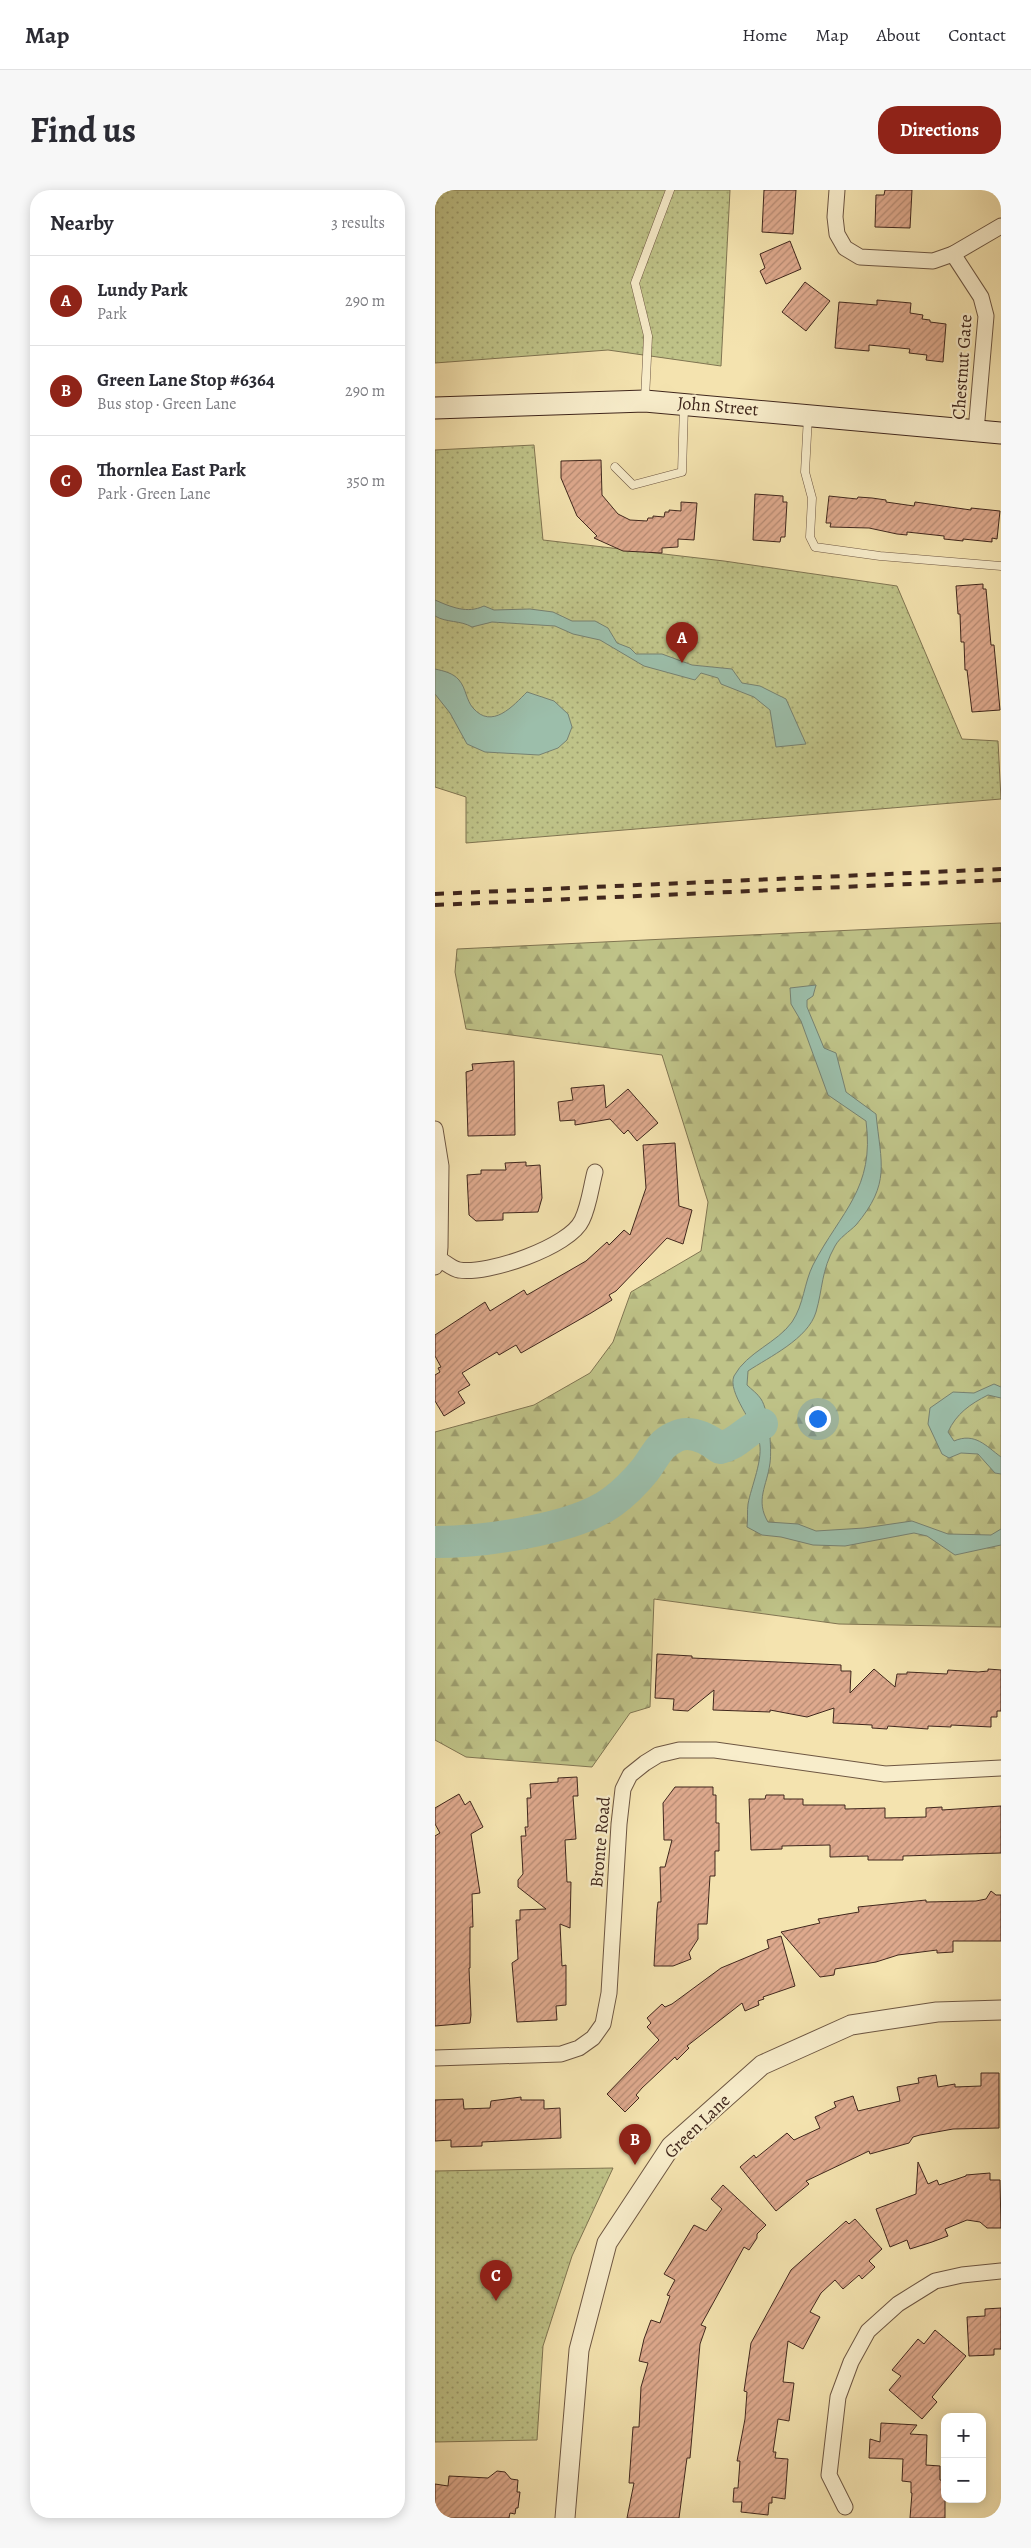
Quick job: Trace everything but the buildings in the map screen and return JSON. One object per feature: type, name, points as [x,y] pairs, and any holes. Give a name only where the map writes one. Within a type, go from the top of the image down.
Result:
[{"type":"main road","name":"John Street","points":[[435,408],[645,401],[808,414],[1001,433]]},
{"type":"street","points":[[837,190],[835,217],[837,234],[845,248],[855,255],[866,259],[925,262],[953,254],[1001,226]]},
{"type":"street","name":"Chestnut Gate","points":[[953,254],[981,297],[986,316],[976,431]]},
{"type":"street","points":[[435,1129],[441,1166],[437,1263],[458,1270],[487,1268],[526,1257],[572,1233],[582,1220],[595,1172]]},
{"type":"street","name":"Bronte Road","points":[[435,2058],[561,2054],[579,2048],[593,2038],[603,2024],[609,1993],[619,1824],[623,1789],[630,1775],[658,1755],[679,1750],[715,1750],[885,1774],[1001,1768]]},
{"type":"street","name":"Green Lane","points":[[565,2518],[579,2350],[607,2243],[671,2146],[762,2065],[851,2025],[937,2012],[1001,2010]]},
{"type":"street","points":[[845,2507],[829,2475],[838,2397],[851,2362],[868,2331],[898,2304],[935,2281],[962,2275],[1001,2271]]},
{"type":"lane","points":[[645,401],[648,336],[635,283],[670,190]]},
{"type":"lane","points":[[615,467],[633,485],[682,472],[684,403]]},
{"type":"lane","points":[[808,414],[805,472],[812,498],[810,537],[815,547],[880,556],[1001,566]]},
{"type":"green space","points":[[435,190],[730,190],[721,366],[608,350],[435,363]]},
{"type":"green space","points":[[534,445],[543,540],[724,561],[897,586],[962,739],[998,741],[1001,799],[466,843],[466,797],[435,787],[435,450]]},
{"type":"green space","points":[[1001,923],[1001,1627],[839,1624],[654,1599],[650,1707],[630,1713],[592,1767],[466,1757],[435,1740],[435,1432],[534,1405],[590,1373],[613,1342],[631,1292],[701,1251],[708,1202],[662,1055],[466,1029],[455,972],[457,949]]},
{"type":"green space","points":[[613,2168],[572,2256],[543,2346],[537,2440],[435,2442],[435,2171]]},
{"type":"shaded area","points":[[435,600],[453,607],[465,609],[484,606],[494,610],[530,609],[553,612],[572,621],[595,621],[608,628],[617,643],[630,648],[636,654],[662,654],[692,665],[732,669],[742,683],[760,686],[786,699],[806,744],[776,747],[770,710],[754,697],[721,684],[718,678],[701,673],[695,680],[644,666],[600,640],[573,634],[555,626],[492,622],[472,627],[463,623],[444,620],[435,616]]},
{"type":"shaded area","points":[[435,669],[457,678],[473,708],[487,717],[502,714],[527,692],[554,701],[568,714],[572,727],[567,740],[558,748],[539,755],[485,752],[467,744],[450,713],[435,694]]},
{"type":"shaded area","points":[[816,985],[813,996],[807,1000],[807,1007],[824,1048],[836,1053],[846,1092],[876,1114],[881,1172],[875,1197],[856,1225],[839,1240],[830,1255],[812,1322],[797,1339],[748,1371],[747,1385],[760,1397],[764,1405],[769,1430],[771,1449],[769,1471],[762,1500],[764,1514],[768,1522],[798,1524],[816,1531],[864,1528],[912,1521],[948,1534],[991,1535],[1001,1529],[1001,1545],[955,1555],[927,1536],[914,1533],[845,1546],[813,1545],[781,1537],[762,1535],[747,1527],[748,1504],[759,1464],[760,1448],[756,1434],[734,1391],[734,1376],[746,1360],[778,1336],[792,1322],[799,1308],[813,1265],[853,1198],[861,1182],[865,1165],[867,1144],[866,1121],[828,1095],[801,1021],[791,1004],[790,988]]},
{"type":"shaded area","points":[[994,1384],[1001,1387],[1001,1398],[988,1395],[975,1402],[959,1415],[948,1432],[954,1441],[968,1438],[974,1439],[1001,1457],[1001,1474],[995,1473],[978,1454],[961,1453],[949,1458],[942,1454],[928,1424],[930,1408],[953,1392],[974,1393]]},
{"type":"waterway","points":[[435,1542],[501,1537],[575,1520],[595,1512],[616,1499],[645,1470],[661,1447],[675,1437],[687,1434],[699,1436],[720,1448],[727,1446],[762,1424]]},
{"type":"railway","points":[[435,894],[1001,869]]},
{"type":"railway","points":[[435,905],[1001,880]]},
{"type":"place","name":"Lundy Park","points":[[682,663]]},
{"type":"place","name":"Green Lane Stop #6364","points":[[635,2165]]},
{"type":"place","name":"Thornlea East Park","points":[[496,2301]]}]
